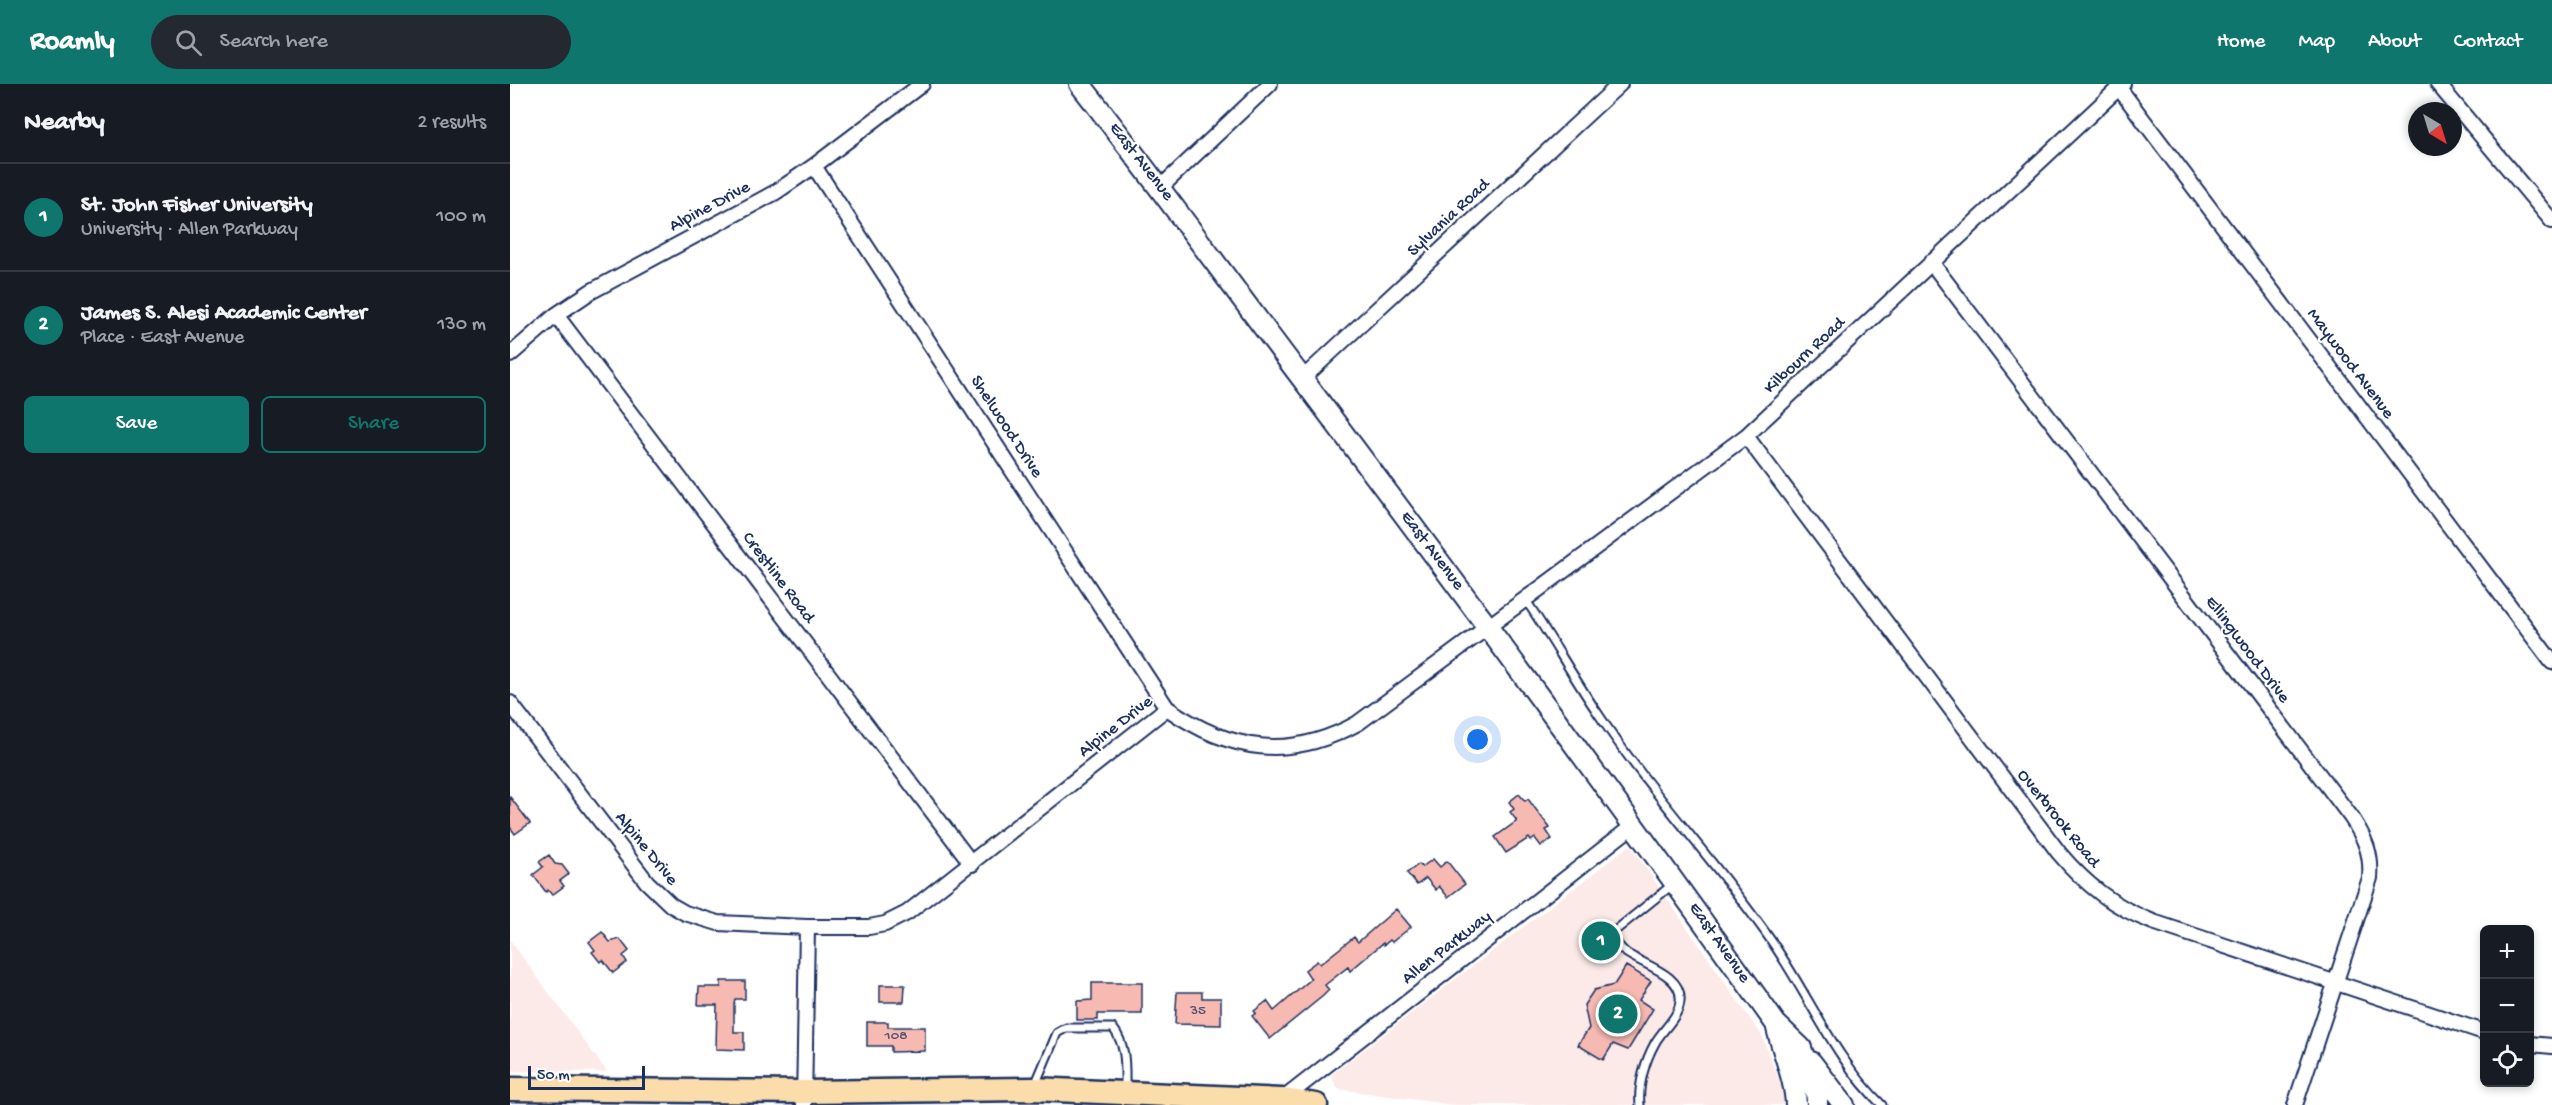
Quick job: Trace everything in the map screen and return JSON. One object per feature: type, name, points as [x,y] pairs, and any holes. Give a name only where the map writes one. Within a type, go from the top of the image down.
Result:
[{"type":"main road","name":"East Avenue","points":[[1080,84],[1161,187],[1302,379],[1489,626],[1676,882],[1776,1024],[1801,1048],[1817,1097],[1817,1105]]},
{"type":"main road","name":"East Avenue","points":[[1776,1024],[1783,1054],[1795,1088],[1796,1105]]},
{"type":"main road","points":[[1801,1048],[1844,1105]]},
{"type":"main road","points":[[510,1089],[804,1099],[1032,1089],[1125,1095],[1282,1100],[1316,1105]]},
{"type":"street","name":"Alpine Drive","points":[[510,355],[556,315],[625,271],[743,210],[814,166],[922,84]]},
{"type":"street","points":[[1161,187],[1270,84]]},
{"type":"street","name":"Sylvania Road","points":[[1302,379],[1620,84]]},
{"type":"street","points":[[2438,84],[2552,221]]},
{"type":"street","name":"Kilbourn Road","points":[[1489,626],[1746,436],[2121,86]]},
{"type":"street","name":"Maywood Avenue","points":[[2121,86],[2552,662]]},
{"type":"street","name":"Shelwood Drive","points":[[814,166],[1167,708]]},
{"type":"street","name":"Ellingwood Drive","points":[[1931,262],[2361,833],[2368,848],[2371,864],[2370,879],[2295,1105]]},
{"type":"street","name":"Crestline Road","points":[[556,315],[972,864]]},
{"type":"street","name":"Overbrook Road","points":[[1746,436],[2059,853],[2088,885],[2116,906],[2133,915],[2334,984],[2480,1031]]},
{"type":"street","name":"Alpine Drive","points":[[510,703],[647,882],[670,905],[701,919],[718,923],[869,927],[885,924],[907,913],[1167,708],[1187,722],[1236,742],[1279,747],[1314,743],[1358,723],[1489,626]]},
{"type":"street","name":"Allen Parkway","points":[[1282,1100],[1634,825]]},
{"type":"street","points":[[804,1099],[807,927]]},
{"type":"street","points":[[2534,1044],[2552,1046]]},
{"type":"lane","points":[[1525,599],[1556,644],[1599,715],[1651,785],[1745,903],[1790,968],[1844,1059],[1882,1105]]},
{"type":"lane","points":[[1640,1105],[1639,1094],[1646,1063],[1655,1043],[1676,1014],[1680,1002],[1680,990],[1673,980],[1624,951],[1611,934],[1676,882]]},
{"type":"lane","points":[[1032,1089],[1057,1034],[1066,1028],[1113,1028],[1121,1039],[1125,1053],[1125,1095]]},
{"type":"shaded area","points":[[1630,845],[1762,1036],[1785,1095],[1783,1105],[1454,1105],[1338,1089],[1331,1075]]},
{"type":"shaded area","points":[[510,940],[607,1072],[510,1071]]},
{"type":"building","points":[[1519,794],[1525,801],[1528,799],[1550,828],[1546,830],[1552,839],[1541,846],[1535,838],[1531,841],[1529,838],[1506,853],[1495,837],[1517,821],[1510,812],[1514,809],[1509,802]]},
{"type":"building","points":[[510,797],[530,823],[515,834],[510,827]]},
{"type":"building","points":[[549,855],[555,864],[562,865],[569,874],[560,881],[564,886],[552,895],[548,890],[546,892],[533,875],[543,867],[539,862]]},
{"type":"building","points":[[1433,859],[1440,867],[1447,861],[1465,884],[1448,897],[1439,886],[1436,890],[1426,878],[1417,885],[1407,873],[1419,864],[1422,867]]},
{"type":"building","points":[[1396,909],[1411,927],[1392,942],[1390,940],[1384,945],[1383,943],[1350,971],[1348,967],[1325,985],[1329,990],[1323,996],[1270,1039],[1252,1016],[1256,1013],[1254,1011],[1267,1001],[1274,1011],[1311,979],[1305,970],[1317,961],[1320,964],[1354,937],[1358,942]]},
{"type":"building","points":[[602,932],[610,942],[620,939],[629,951],[623,956],[627,962],[613,973],[603,960],[600,962],[592,952],[595,950],[589,942]]},
{"type":"building","points":[[1626,966],[1651,981],[1639,1000],[1653,1009],[1628,1050],[1613,1044],[1603,1060],[1578,1045],[1589,1028],[1584,1005],[1594,990],[1614,985]]},
{"type":"building","points":[[721,981],[745,981],[745,999],[735,999],[734,1003],[734,1032],[744,1032],[744,1050],[716,1049],[717,1005],[698,1005],[699,987],[721,987]]},
{"type":"building","points":[[1092,983],[1142,983],[1142,1014],[1098,1014],[1098,1020],[1077,1020],[1077,1001],[1092,1000]]},
{"type":"building","points":[[880,985],[905,985],[904,1002],[880,1002]]},
{"type":"building","points":[[1177,992],[1202,992],[1202,998],[1221,998],[1221,1025],[1175,1024]]},
{"type":"building","points":[[867,1022],[888,1022],[888,1027],[925,1027],[925,1051],[891,1052],[891,1046],[867,1046]]},
{"type":"place","name":"St. John Fisher University","points":[[1601,941]]},
{"type":"place","name":"James S. Alesi Academic Center","points":[[1618,1014]]}]
